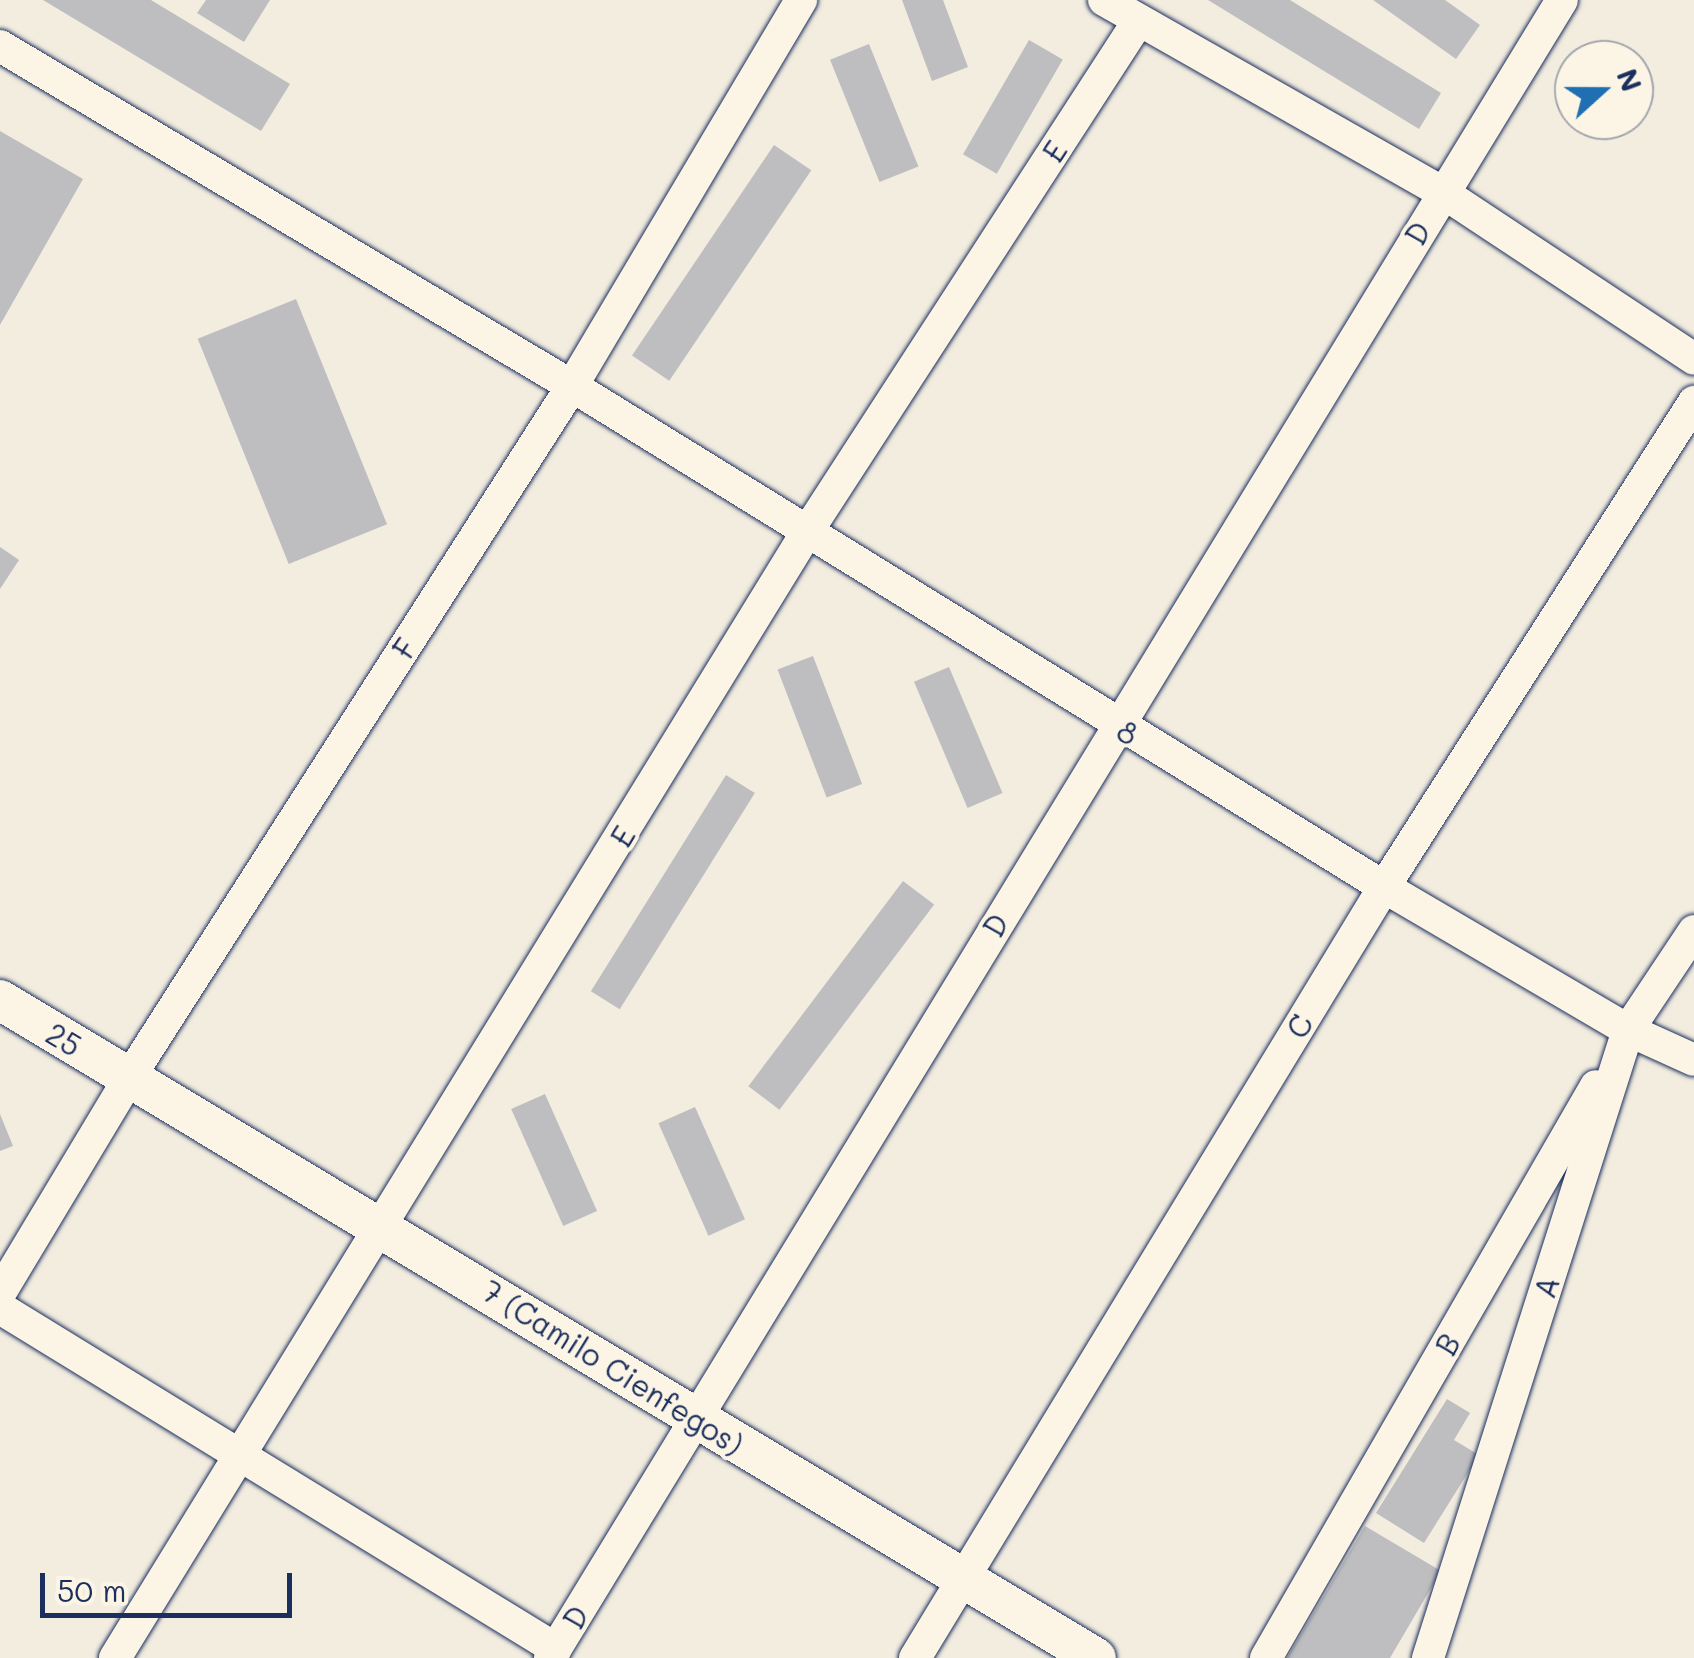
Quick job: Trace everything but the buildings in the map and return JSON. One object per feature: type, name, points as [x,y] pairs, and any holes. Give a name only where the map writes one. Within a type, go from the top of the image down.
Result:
[{"type":"street","name":"F","points":[[0,1292],[129,1078],[572,386],[800,0]]},
{"type":"street","points":[[1104,0],[1442,192],[1694,359]]},
{"type":"street","name":"D","points":[[553,1654],[1116,725],[1562,0]]},
{"type":"street","name":"E","points":[[114,1658],[385,1226],[807,532],[1139,20]]},
{"type":"street","name":"8","points":[[0,46],[572,386],[1384,887],[1628,1030],[1694,1060]]},
{"type":"street","name":"C","points":[[915,1658],[1384,887],[1694,402]]},
{"type":"street","name":"A","points":[[1428,1658],[1628,1030],[1694,931]]},
{"type":"street","name":"25","points":[[0,1000],[129,1078]]},
{"type":"street","name":"B","points":[[1266,1658],[1628,1030]]},
{"type":"street","name":"7 (Camilo Cienfegos)","points":[[129,1078],[385,1226],[696,1420],[1096,1658]]},
{"type":"street","points":[[0,1308],[553,1654]]}]
